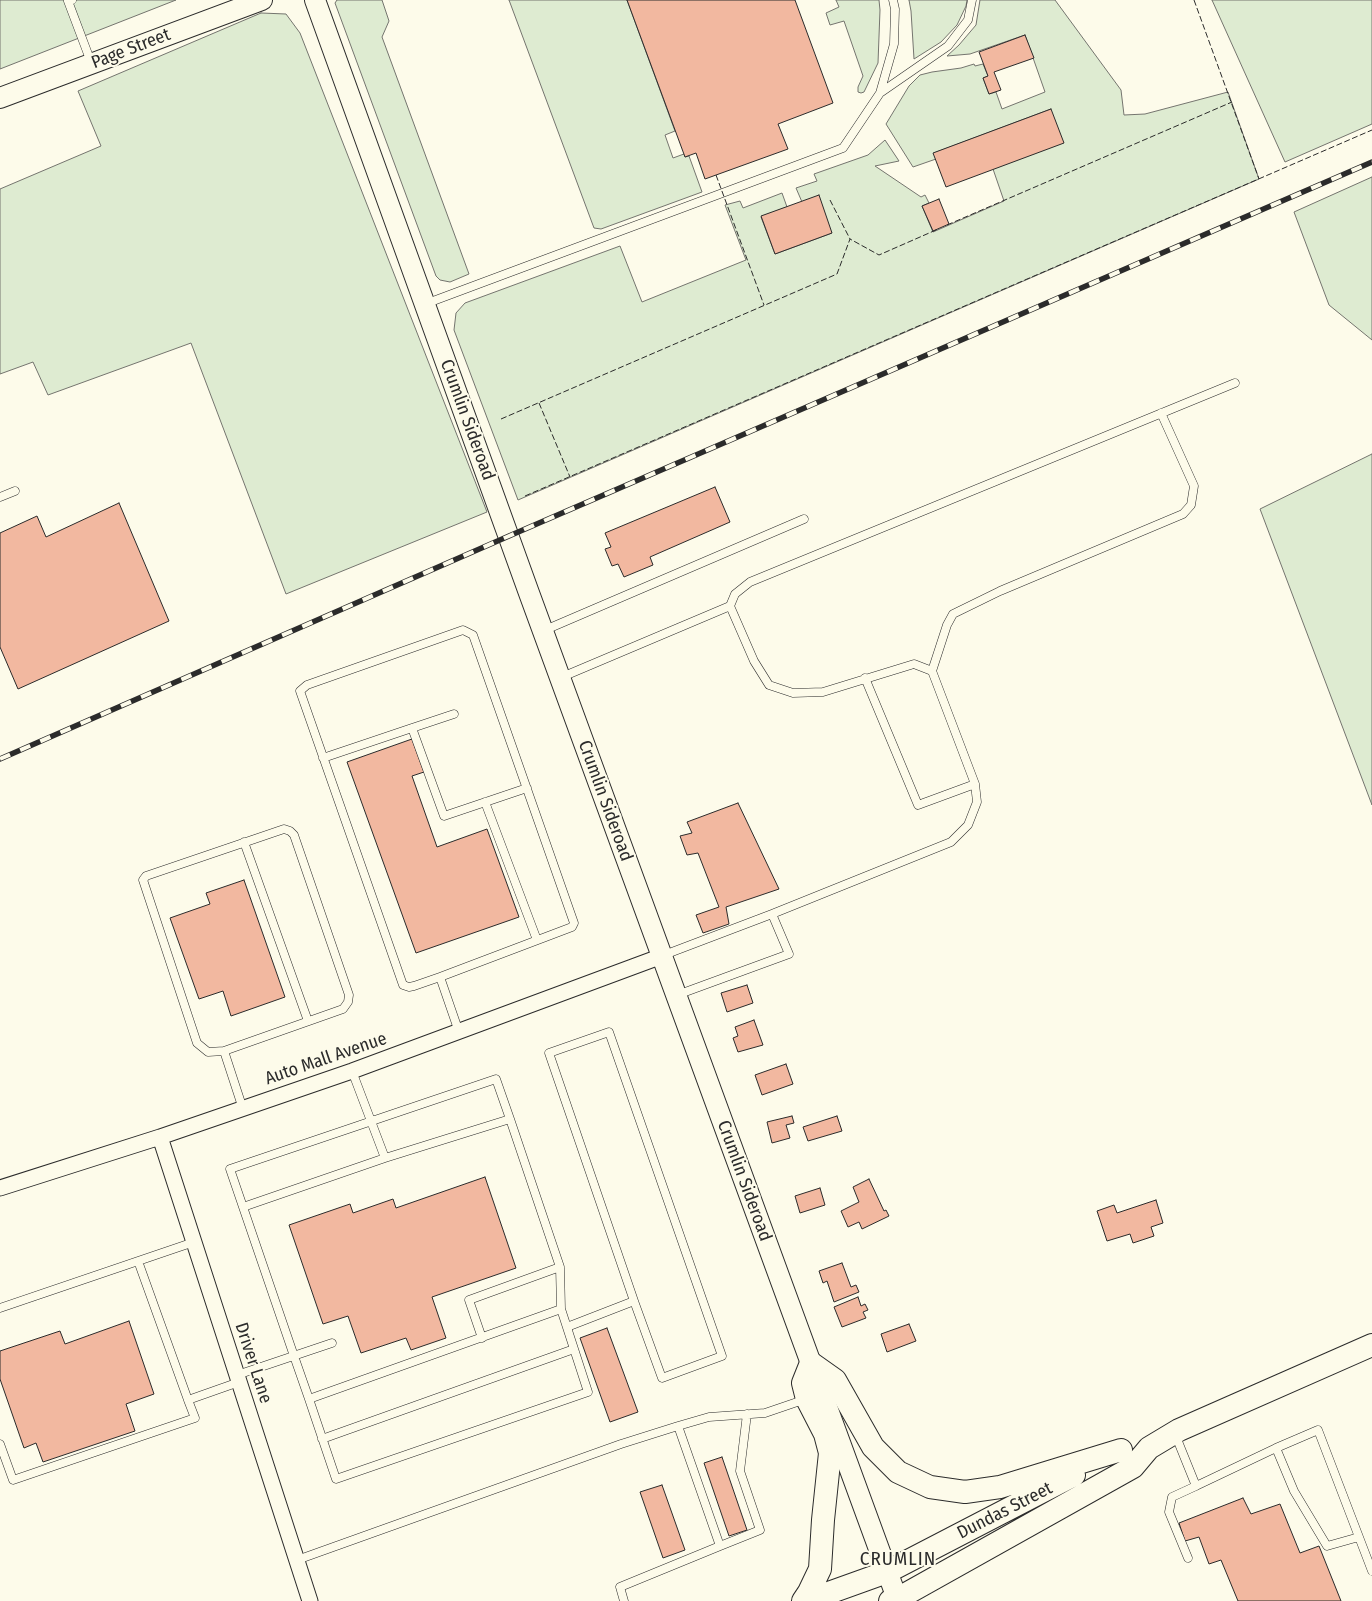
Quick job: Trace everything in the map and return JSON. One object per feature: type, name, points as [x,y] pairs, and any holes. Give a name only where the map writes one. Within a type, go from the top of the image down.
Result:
[{"type":"main road","name":"Dundas Street","points":[[895,1600],[1133,1467],[1149,1448],[1174,1432],[1372,1345]]},
{"type":"main road","points":[[804,1601],[820,1569],[830,1453],[825,1434],[807,1399],[803,1383],[811,1364],[835,1380],[872,1447],[898,1472],[930,1487],[965,1492],[1000,1487],[1121,1450]]},
{"type":"main road","name":"Dundas Street","points":[[804,1601],[887,1572],[1121,1450],[1149,1448]]},
{"type":"street","name":"Page Street","points":[[0,98],[262,0]]},
{"type":"street","name":"Crumlin Sideroad","points":[[315,0],[560,678],[887,1572],[895,1600]]},
{"type":"street","name":"Auto Mall Avenue","points":[[0,1188],[160,1137],[352,1071],[662,956]]},
{"type":"street","name":"Driver Lane","points":[[160,1137],[310,1601]]},
{"type":"lane","points":[[72,0],[68,2],[91,64]]},
{"type":"lane","points":[[425,304],[843,148],[880,94],[894,44],[895,9],[893,0]]},
{"type":"lane","points":[[880,94],[948,46],[968,20],[972,0]]},
{"type":"lane","points":[[560,678],[730,606],[735,594],[750,582],[1235,383]]},
{"type":"lane","points":[[662,956],[951,842],[968,825],[977,802],[975,784],[932,671],[947,624],[953,614],[1000,591],[1183,514],[1191,505],[1194,486],[1161,414]]},
{"type":"lane","points":[[0,497],[15,491]]},
{"type":"lane","points":[[543,631],[804,519]]},
{"type":"lane","points":[[730,606],[754,661],[769,685],[793,693],[823,692],[914,664],[932,671]]},
{"type":"lane","points":[[464,630],[469,632],[472,635],[527,788],[574,923],[572,927],[414,986],[403,985],[323,758],[300,692],[302,688],[464,630]]},
{"type":"lane","points":[[865,678],[918,805],[975,784]]},
{"type":"lane","points":[[323,758],[454,714]]},
{"type":"lane","points":[[412,728],[444,816],[527,788]]},
{"type":"lane","points":[[485,802],[538,940]]},
{"type":"lane","points":[[284,829],[294,835],[349,995],[348,1002],[343,1008],[308,1021],[224,1051],[208,1052],[197,1044],[143,880],[146,876],[244,842],[284,829]]},
{"type":"lane","points":[[244,842],[308,1021]]},
{"type":"lane","points":[[676,995],[789,954],[772,914]]},
{"type":"lane","points":[[440,977],[459,1032]]},
{"type":"lane","points":[[608,1032],[722,1356],[662,1378],[634,1301],[549,1053],[608,1032]]},
{"type":"lane","points":[[224,1051],[243,1109]]},
{"type":"lane","points":[[352,1071],[385,1158]]},
{"type":"lane","points":[[496,1079],[560,1268],[561,1309],[588,1392],[336,1479],[230,1168],[371,1121],[496,1079]]},
{"type":"lane","points":[[243,1207],[385,1158],[510,1119]]},
{"type":"lane","points":[[0,1308],[194,1242]]},
{"type":"lane","points":[[0,1444],[13,1480],[195,1418],[138,1261]]},
{"type":"lane","points":[[482,1338],[469,1300],[560,1268]]},
{"type":"lane","points":[[567,1327],[634,1301]]},
{"type":"lane","points":[[309,1399],[561,1309]]},
{"type":"lane","points":[[188,1400],[238,1378],[332,1343]]},
{"type":"lane","points":[[322,1439],[574,1349]]},
{"type":"lane","points":[[297,1560],[621,1444],[678,1426],[709,1417],[765,1413],[807,1399]]},
{"type":"lane","points":[[624,1601],[620,1587],[760,1530],[740,1471],[747,1414]]},
{"type":"lane","points":[[678,1426],[720,1546]]},
{"type":"lane","points":[[1188,1558],[1169,1512],[1172,1497],[1318,1430],[1372,1571]]},
{"type":"lane","points":[[1174,1432],[1196,1486]]},
{"type":"lane","points":[[1276,1448],[1294,1492],[1327,1546],[1359,1538]]},
{"type":"green space","points":[[0,0],[176,0],[0,69]]},
{"type":"green space","points":[[337,0],[382,0],[389,21],[382,37],[469,274],[450,282],[440,280],[436,276],[335,3]]},
{"type":"green space","points":[[509,0],[627,0],[675,131],[665,135],[673,158],[684,154],[685,157],[689,156],[702,192],[601,229],[594,228]]},
{"type":"green space","points":[[836,0],[879,0],[878,63],[864,92],[861,93],[858,92],[858,87],[863,76],[844,21],[830,25],[826,13],[839,7]]},
{"type":"green space","points":[[909,0],[967,0],[957,25],[941,42],[914,59],[911,11]]},
{"type":"green space","points":[[980,0],[1055,0],[1121,90],[1124,115],[1145,114],[1228,92],[1259,179],[518,500],[454,330],[456,313],[465,303],[620,246],[642,302],[746,260],[725,205],[740,201],[743,208],[782,193],[787,207],[761,217],[775,254],[832,233],[802,202],[796,188],[817,181],[814,174],[868,155],[885,140],[899,161],[875,166],[921,197],[925,195],[929,203],[922,206],[933,232],[1004,201],[993,169],[1051,109],[934,153],[936,159],[913,167],[886,124],[909,86],[920,75],[932,72],[983,64],[988,76],[983,78],[989,94],[996,92],[1002,109],[1045,92],[1025,35],[970,54],[947,56],[976,25]]},
{"type":"green space","points":[[1212,0],[1372,0],[1372,124],[1285,162]]},
{"type":"green space","points":[[261,13],[286,14],[300,33],[487,512],[286,594],[191,343],[48,395],[33,362],[0,374],[0,189],[101,146],[78,91]]},
{"type":"green space","points":[[1372,177],[1372,340],[1329,305],[1294,212]]},
{"type":"green space","points":[[1372,454],[1372,805],[1260,509]]},
{"type":"building","points":[[627,0],[795,0],[833,103],[778,124],[788,149],[705,179],[696,153],[685,157]]},
{"type":"building","points":[[1025,35],[1034,58],[994,72],[1001,90],[989,94],[983,78],[988,76],[979,52]]},
{"type":"building","points":[[1051,109],[1064,143],[946,187],[933,153]]},
{"type":"building","points":[[819,195],[832,233],[775,254],[761,216]]},
{"type":"building","points":[[939,199],[949,224],[933,231],[922,206]]},
{"type":"building","points":[[715,487],[730,522],[650,557],[653,565],[624,577],[618,564],[612,566],[605,549],[611,547],[605,533]]},
{"type":"building","points":[[119,503],[169,621],[18,689],[0,647],[0,533],[37,516],[46,537]]},
{"type":"building","points":[[412,739],[424,772],[412,776],[437,847],[487,829],[519,917],[416,953],[347,762]]},
{"type":"building","points":[[738,803],[779,889],[726,907],[729,924],[703,933],[696,915],[719,907],[698,853],[687,855],[680,836],[692,833],[687,822]]},
{"type":"building","points":[[244,880],[285,997],[231,1016],[223,991],[199,999],[170,918],[210,904],[206,893]]},
{"type":"building","points":[[747,985],[753,1003],[727,1012],[721,993]]},
{"type":"building","points":[[754,1020],[763,1045],[738,1052],[733,1038],[738,1036],[735,1027]]},
{"type":"building","points":[[786,1064],[793,1084],[762,1095],[755,1075]]},
{"type":"building","points":[[792,1116],[794,1123],[786,1125],[790,1138],[772,1143],[767,1122]]},
{"type":"building","points":[[837,1116],[842,1131],[808,1141],[803,1127]]},
{"type":"building","points":[[485,1177],[516,1268],[432,1297],[446,1338],[411,1350],[406,1338],[361,1353],[348,1316],[323,1324],[289,1225],[350,1204],[353,1213],[393,1199],[396,1208]]},
{"type":"building","points":[[869,1179],[884,1211],[886,1210],[889,1216],[862,1229],[859,1222],[848,1227],[841,1211],[859,1202],[853,1187]]},
{"type":"building","points":[[820,1188],[825,1205],[800,1213],[795,1196]]},
{"type":"building","points":[[1156,1200],[1163,1223],[1151,1227],[1154,1236],[1133,1243],[1130,1234],[1107,1241],[1097,1211],[1114,1205],[1117,1213]]},
{"type":"building","points":[[842,1263],[851,1287],[856,1285],[859,1292],[834,1302],[827,1281],[823,1283],[819,1271]]},
{"type":"building","points":[[858,1297],[861,1306],[865,1304],[868,1310],[863,1312],[866,1318],[842,1327],[834,1307]]},
{"type":"building","points":[[129,1321],[154,1394],[126,1404],[135,1431],[43,1462],[36,1443],[24,1448],[0,1379],[0,1351],[60,1331],[65,1344]]},
{"type":"building","points":[[909,1324],[916,1341],[887,1352],[881,1334]]},
{"type":"building","points":[[607,1328],[638,1412],[610,1422],[580,1338]]},
{"type":"building","points":[[722,1457],[747,1530],[729,1536],[704,1463]]},
{"type":"building","points":[[662,1485],[685,1550],[663,1558],[640,1492]]},
{"type":"building","points":[[1243,1498],[1251,1514],[1280,1504],[1300,1553],[1319,1546],[1341,1601],[1238,1601],[1221,1560],[1209,1564],[1199,1537],[1185,1541],[1179,1523]]},
{"type":"railway","points":[[0,759],[1372,162]]},
{"type":"fence","points":[[1194,0],[1259,179]]},
{"type":"fence","points":[[947,225],[1232,102]]},
{"type":"fence","points":[[525,496],[1372,130]]},
{"type":"fence","points":[[716,175],[764,305]]},
{"type":"fence","points":[[830,200],[850,239]]},
{"type":"fence","points":[[501,419],[837,274],[850,239],[879,255],[936,230]]},
{"type":"fence","points":[[539,403],[570,477]]},
{"type":"district","name":"CRUMLIN","points":[[898,1560]]}]
